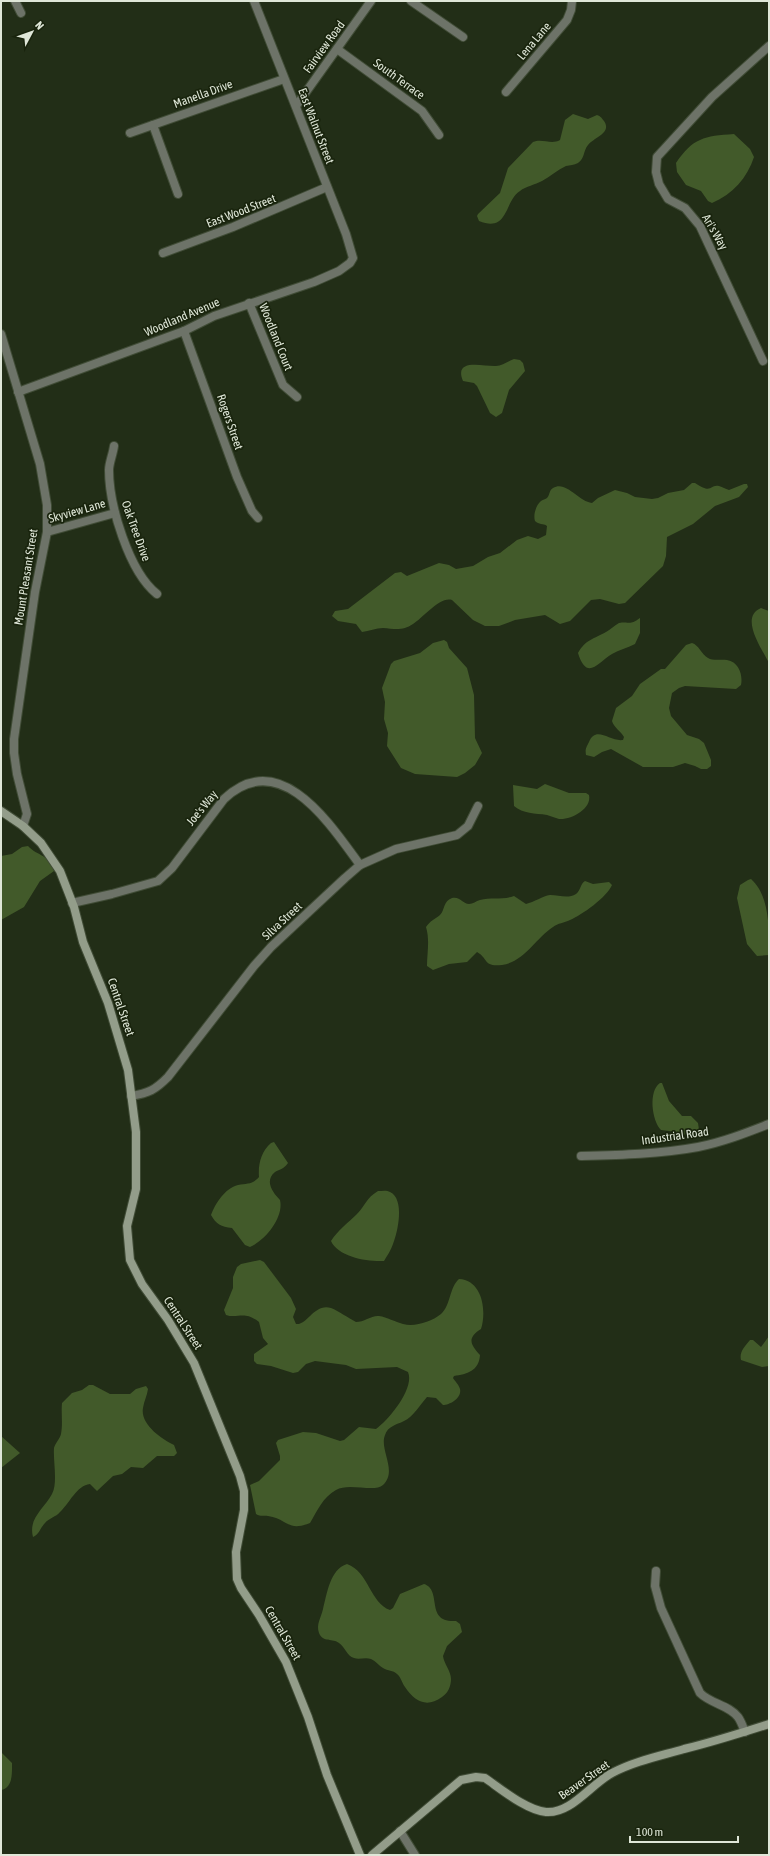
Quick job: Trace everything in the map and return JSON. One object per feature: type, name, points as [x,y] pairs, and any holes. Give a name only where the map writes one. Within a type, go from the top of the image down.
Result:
[{"type":"street","points":[[15,1],[21,13]]},
{"type":"street","name":"East Walnut Street","points":[[254,1],[346,234],[351,250],[352,260]]},
{"type":"street","name":"Fairview Road","points":[[296,106],[371,1]]},
{"type":"street","points":[[411,1],[463,37]]},
{"type":"street","name":"Lena Lane","points":[[506,92],[567,20],[571,10],[572,1]]},
{"type":"street","name":"Ari's Way","points":[[763,361],[700,226],[685,208],[668,199],[659,184],[656,172],[657,157],[712,97],[769,46]]},
{"type":"street","name":"South Terrace","points":[[337,49],[422,111],[439,135]]},
{"type":"street","name":"Manella Drive","points":[[130,133],[284,79]]},
{"type":"street","points":[[153,126],[178,194]]},
{"type":"street","name":"East Wood Street","points":[[163,253],[233,227],[327,187]]},
{"type":"street","name":"Woodland Avenue","points":[[18,392],[184,332],[214,316],[314,282],[339,271],[352,260]]},
{"type":"street","name":"Woodland Court","points":[[249,303],[282,385],[297,396]]},
{"type":"street","name":"Rogers Street","points":[[184,332],[237,477],[252,511],[258,518]]},
{"type":"street","name":"Mount Pleasant Street","points":[[1,334],[3,354],[18,392],[40,464],[44,485],[47,532],[35,592],[14,739],[15,760],[27,814],[23,826]]},
{"type":"street","name":"Oak Tree Drive","points":[[114,446],[109,469],[115,513],[134,566],[148,587],[157,594]]},
{"type":"street","name":"Skyview Lane","points":[[47,532],[115,513]]},
{"type":"street","name":"Joe's Way","points":[[72,903],[158,881],[172,868],[224,799],[232,791],[246,784],[260,781],[274,781],[286,785],[296,792],[335,832],[360,865]]},
{"type":"street","name":"Silva Street","points":[[131,1096],[148,1093],[158,1087],[168,1077],[254,966],[271,948],[360,865],[396,849],[457,835],[468,826],[478,806]]},
{"type":"street","name":"Central Street","points":[[1,811],[23,826],[41,843],[60,871],[72,903],[83,942],[108,1003],[128,1070],[136,1132],[136,1190],[127,1226],[130,1260],[142,1284],[168,1320],[194,1364],[240,1476],[244,1491],[244,1510],[236,1552],[237,1579],[286,1662],[308,1717],[327,1775],[360,1855]]},
{"type":"street","name":"Industrial Road","points":[[581,1156],[649,1153],[699,1147],[739,1136],[769,1124]]},
{"type":"street","points":[[656,1571],[655,1586],[660,1608],[700,1693],[706,1699],[727,1708],[734,1713],[745,1732]]},
{"type":"street","name":"Beaver Street","points":[[372,1855],[461,1780],[476,1777],[485,1778],[530,1807],[546,1812],[563,1810],[601,1780],[624,1767],[648,1758],[745,1732],[769,1724]]},
{"type":"street","points":[[400,1831],[415,1855]]},
{"type":"green space","points":[[573,114],[588,119],[597,115],[600,116],[606,125],[604,132],[588,145],[580,161],[576,164],[566,166],[542,181],[520,191],[511,202],[505,214],[496,223],[489,224],[479,221],[477,216],[478,214],[500,193],[508,168],[533,142],[553,142],[560,140],[565,120]]},
{"type":"green space","points":[[734,134],[750,149],[754,157],[747,172],[733,190],[712,203],[708,201],[701,191],[686,185],[677,172],[676,163],[688,148],[700,140],[707,137]]},
{"type":"green space","points":[[514,359],[520,360],[523,363],[525,371],[509,390],[502,413],[496,417],[490,413],[477,386],[474,383],[463,381],[461,374],[462,369],[466,366],[472,365],[498,366]]},
{"type":"green space","points":[[692,483],[708,489],[714,486],[720,486],[729,490],[744,484],[747,484],[748,487],[739,497],[715,506],[693,524],[667,537],[666,556],[663,566],[625,603],[619,604],[600,599],[591,600],[570,621],[560,624],[545,615],[515,620],[499,626],[485,626],[473,620],[452,600],[442,601],[413,624],[402,629],[380,628],[362,632],[356,624],[338,621],[332,616],[335,611],[348,609],[395,573],[401,572],[407,576],[439,563],[449,565],[456,569],[473,566],[488,557],[500,553],[517,540],[528,536],[538,539],[546,535],[547,526],[538,523],[534,519],[536,508],[539,503],[547,498],[553,488],[558,486],[567,489],[582,499],[592,503],[598,498],[615,490],[635,497],[652,499],[668,493],[684,490]]},
{"type":"green space","points":[[761,608],[769,611],[769,663],[754,634],[752,626],[752,618],[755,612]]},
{"type":"green space","points":[[640,618],[640,633],[635,644],[617,651],[593,667],[585,667],[581,662],[578,653],[584,645],[619,623],[631,623]]},
{"type":"green space","points":[[444,640],[447,642],[449,648],[467,668],[474,695],[475,738],[482,753],[475,765],[457,777],[415,774],[401,768],[387,746],[388,733],[384,719],[385,702],[382,688],[391,664],[394,661],[420,653],[433,643]]},
{"type":"green space","points":[[692,643],[710,659],[727,660],[735,663],[741,673],[741,685],[736,689],[685,686],[672,693],[669,708],[671,716],[687,735],[699,739],[704,743],[711,760],[711,766],[707,769],[701,769],[685,763],[673,767],[643,767],[611,749],[594,757],[586,755],[587,746],[592,737],[595,735],[599,734],[613,739],[623,740],[624,737],[614,726],[612,721],[616,708],[632,696],[640,684],[661,669],[665,669],[686,645]]},
{"type":"green space","points":[[545,784],[569,793],[586,793],[589,795],[587,805],[580,813],[564,819],[525,812],[514,806],[513,785],[537,789]]},
{"type":"green space","points":[[28,846],[47,859],[54,871],[40,881],[24,907],[1,920],[1,856],[12,854],[22,847]]},
{"type":"green space","points":[[751,879],[762,894],[765,904],[769,935],[769,955],[757,956],[747,944],[737,898],[740,885]]},
{"type":"green space","points":[[585,881],[593,884],[609,882],[612,885],[605,895],[594,905],[575,918],[553,927],[523,955],[510,963],[502,965],[489,964],[477,952],[467,962],[449,964],[433,970],[427,966],[428,942],[426,927],[440,915],[449,899],[457,898],[465,903],[472,904],[484,899],[514,896],[526,904],[550,895],[567,897],[576,894]]},
{"type":"green space","points":[[660,1083],[662,1083],[669,1101],[682,1116],[691,1116],[698,1123],[699,1130],[683,1135],[678,1132],[661,1130],[655,1120],[653,1106],[654,1092]]},
{"type":"green space","points":[[274,1142],[288,1163],[283,1168],[275,1172],[270,1179],[272,1190],[280,1200],[281,1207],[279,1214],[268,1234],[250,1247],[245,1245],[232,1228],[219,1224],[211,1215],[218,1201],[229,1189],[238,1185],[252,1183],[259,1177],[259,1167],[263,1154],[271,1143]]},
{"type":"green space","points":[[378,1191],[389,1191],[398,1201],[398,1224],[395,1239],[391,1248],[384,1261],[370,1261],[347,1255],[340,1251],[331,1241],[360,1211],[368,1199]]},
{"type":"green space","points":[[260,1260],[264,1262],[291,1298],[296,1309],[293,1317],[296,1324],[304,1322],[315,1311],[325,1307],[334,1309],[356,1322],[379,1316],[408,1325],[423,1323],[441,1314],[447,1306],[453,1287],[459,1279],[467,1281],[478,1290],[483,1305],[483,1321],[481,1329],[472,1338],[472,1344],[480,1355],[479,1360],[472,1371],[454,1376],[453,1378],[460,1389],[457,1398],[449,1404],[443,1405],[436,1398],[427,1397],[410,1417],[393,1426],[386,1432],[384,1447],[389,1473],[383,1485],[374,1488],[348,1487],[336,1490],[327,1496],[310,1523],[297,1526],[292,1526],[275,1518],[256,1514],[250,1485],[259,1481],[280,1460],[276,1443],[278,1440],[303,1432],[316,1433],[340,1441],[344,1440],[359,1427],[376,1429],[387,1419],[400,1403],[408,1386],[409,1379],[408,1372],[397,1367],[356,1369],[346,1365],[315,1361],[306,1364],[298,1372],[293,1373],[271,1366],[257,1364],[254,1361],[254,1354],[268,1344],[263,1338],[259,1322],[249,1316],[226,1315],[224,1310],[233,1288],[233,1277],[237,1267],[241,1264]]},
{"type":"green space","points":[[769,1336],[769,1366],[762,1367],[741,1360],[744,1347],[750,1340],[753,1340],[761,1347]]},
{"type":"green space","points":[[89,1385],[93,1385],[110,1394],[130,1394],[136,1389],[146,1386],[148,1389],[143,1408],[145,1420],[152,1430],[163,1439],[174,1445],[177,1453],[174,1456],[157,1456],[143,1468],[131,1467],[122,1474],[113,1476],[97,1491],[90,1484],[85,1485],[77,1491],[58,1514],[43,1525],[37,1535],[33,1537],[32,1530],[35,1519],[54,1489],[54,1448],[61,1434],[62,1403],[72,1393],[82,1390]]},
{"type":"green space","points":[[1,1436],[20,1453],[1,1468]]},
{"type":"green space","points":[[347,1564],[360,1574],[378,1601],[390,1610],[393,1608],[400,1594],[424,1584],[430,1587],[433,1593],[437,1612],[440,1617],[446,1620],[456,1621],[460,1624],[462,1632],[447,1646],[443,1656],[451,1679],[449,1689],[442,1697],[426,1703],[417,1700],[409,1692],[400,1677],[392,1671],[383,1668],[371,1659],[356,1659],[352,1657],[339,1643],[321,1636],[318,1630],[318,1624],[330,1583],[337,1571]]},
{"type":"green space","points":[[1,1752],[12,1763],[12,1775],[8,1786],[1,1790]]}]
